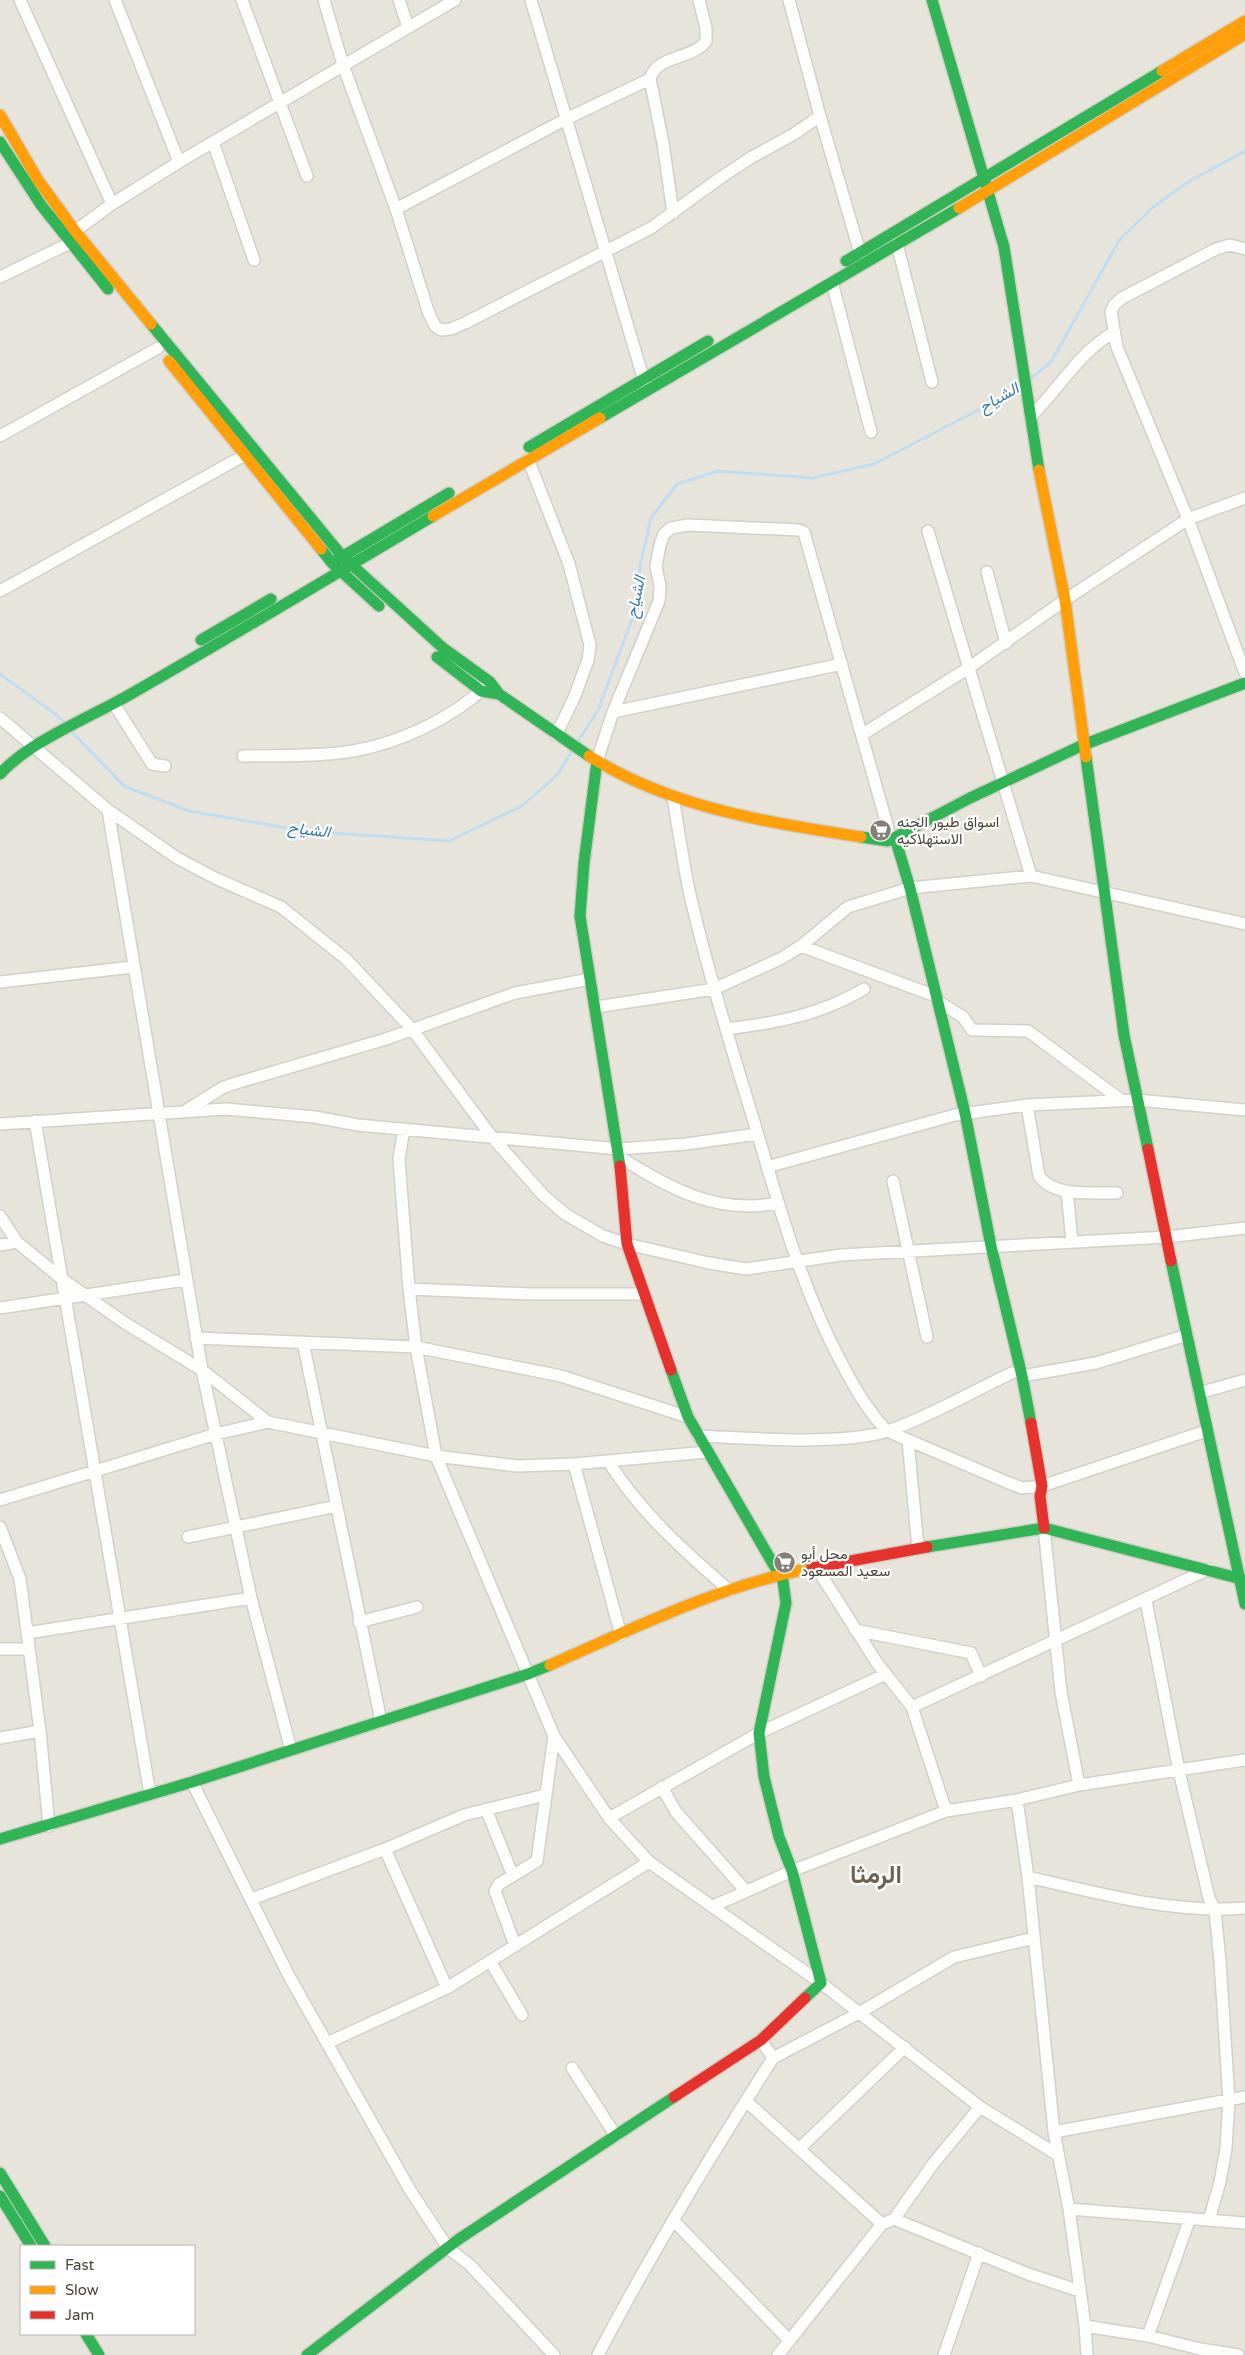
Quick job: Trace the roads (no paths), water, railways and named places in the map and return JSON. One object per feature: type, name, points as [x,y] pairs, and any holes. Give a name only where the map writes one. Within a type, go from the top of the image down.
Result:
[{"type":"street","points":[[20,0],[112,204]]},
{"type":"street","points":[[115,0],[179,162]]},
{"type":"street","points":[[242,0],[307,176]]},
{"type":"street","points":[[324,0],[343,65],[396,209],[428,311],[435,326],[441,330],[451,329],[465,323],[651,228],[752,157],[794,134],[820,116]]},
{"type":"street","points":[[399,0],[408,26]]},
{"type":"street","points":[[75,231],[112,204],[179,162],[455,0]]},
{"type":"street","points":[[531,0],[568,118],[647,391]]},
{"type":"street","points":[[396,209],[568,118],[650,79],[658,66],[696,49],[706,41],[706,28],[699,0]]},
{"type":"street","points":[[790,0],[820,116],[860,253]]},
{"type":"street","points":[[936,2],[983,177],[1004,247],[1047,519],[1064,600],[1124,1035],[1206,1431],[1242,1579],[1245,1604]]},
{"type":"street","points":[[75,721],[114,704],[336,567],[342,556],[860,253],[983,177],[1245,21]]},
{"type":"street","points":[[0,760],[75,721],[336,567],[351,564],[988,192],[1245,34]]},
{"type":"street","points":[[650,79],[663,143],[673,213]]},
{"type":"street","points":[[0,115],[38,180],[75,231],[342,556],[425,633],[490,682],[499,694],[593,759],[673,798],[765,822],[892,839],[1002,782],[1083,745],[1245,683]]},
{"type":"street","points":[[0,142],[41,205],[70,243],[336,567],[416,639],[481,691],[499,694]]},
{"type":"street","points":[[213,142],[254,260]]},
{"type":"street","points":[[0,277],[70,243]]},
{"type":"street","points":[[897,244],[932,382]]},
{"type":"street","points":[[1245,249],[1230,245],[1216,249],[1122,298],[1114,305],[1111,312],[1114,334],[1129,378],[1188,519],[1245,673]]},
{"type":"street","points":[[832,282],[871,432]]},
{"type":"street","points":[[1031,416],[1070,374],[1088,350],[1114,334]]},
{"type":"street","points":[[0,436],[158,348]]},
{"type":"street","points":[[0,592],[243,456]]},
{"type":"street","points":[[528,460],[569,564],[590,645],[588,660],[559,737]]},
{"type":"street","points":[[863,734],[967,669],[1064,600],[1188,519],[1245,498]]},
{"type":"street","points":[[821,1983],[792,1871],[779,1837],[771,1806],[764,1777],[760,1733],[786,1603],[786,1591],[781,1574],[688,1417],[627,1244],[620,1153],[596,1008],[583,943],[581,889],[593,759],[659,601],[660,586],[656,566],[664,534],[671,528],[678,526],[799,530],[804,532],[863,734],[935,998],[987,1246],[1017,1375],[1039,1490],[1064,1716],[1079,1785]]},
{"type":"street","points":[[928,531],[967,669],[1031,876]]},
{"type":"street","points":[[987,572],[1006,643]]},
{"type":"street","points":[[613,712],[842,664]]},
{"type":"street","points":[[243,756],[334,753],[378,745],[444,717],[481,691],[490,682]]},
{"type":"street","points":[[114,704],[152,764],[165,766]]},
{"type":"street","points":[[0,718],[108,810],[178,858],[217,879],[281,907],[295,916],[346,959],[412,1029],[492,1137],[543,1195],[584,1227],[627,1244],[731,1268],[762,1267],[796,1260],[909,1251],[1167,1237],[1245,1228]]},
{"type":"street","points":[[0,774],[31,744]]},
{"type":"street","points":[[673,798],[690,894],[714,989],[796,1260],[815,1309],[843,1366],[860,1398],[873,1416],[887,1431],[1009,1483],[1022,1488],[1039,1490],[1206,1431]]},
{"type":"street","points":[[108,810],[185,1280],[202,1370],[251,1598],[291,1750]]},
{"type":"street","points":[[596,1008],[714,989],[762,968],[801,946],[848,907],[906,889],[1031,876],[1245,924]]},
{"type":"street","points":[[801,946],[935,998],[963,1017],[972,1030],[1028,1031],[1121,1100]]},
{"type":"street","points":[[0,982],[133,967]]},
{"type":"street","points":[[186,1110],[222,1088],[236,1083],[386,1039],[515,993],[590,978]]},
{"type":"street","points":[[726,1029],[776,1023],[842,1002],[864,990]]},
{"type":"street","points":[[767,1168],[960,1114],[1027,1105],[1137,1100],[1245,1110]]},
{"type":"street","points":[[1027,1105],[1039,1176],[1045,1185],[1067,1191],[1117,1193]]},
{"type":"street","points":[[0,1124],[159,1114],[186,1110],[250,1110],[620,1153],[757,1134]]},
{"type":"street","points":[[34,1121],[150,1794]]},
{"type":"street","points":[[404,1129],[399,1159],[409,1289],[416,1347],[436,1456],[554,1736],[609,1818],[649,1862],[821,1983],[980,2107],[1058,2155]]},
{"type":"street","points":[[620,1153],[666,1186],[703,1200],[748,1207],[778,1203]]},
{"type":"street","points":[[893,1181],[928,1337]]},
{"type":"street","points":[[1067,1191],[1072,1242]]},
{"type":"street","points":[[0,1216],[17,1242],[62,1280],[125,1323],[202,1370],[268,1422]]},
{"type":"street","points":[[0,1245],[17,1242]]},
{"type":"street","points":[[0,1308],[185,1280]]},
{"type":"street","points":[[409,1289],[531,1294],[644,1294]]},
{"type":"street","points":[[698,1436],[806,1439],[852,1436],[887,1431],[1017,1375],[1096,1363],[1187,1335]]},
{"type":"street","points":[[196,1338],[416,1347],[561,1376],[688,1417]]},
{"type":"street","points":[[303,1342],[382,1721]]},
{"type":"street","points":[[1199,1393],[1245,1380]]},
{"type":"street","points":[[0,1500],[216,1434],[268,1422],[321,1431],[436,1456],[517,1466],[574,1464],[707,1452]]},
{"type":"street","points":[[908,1440],[918,1548]]},
{"type":"street","points":[[608,1461],[640,1507],[676,1544],[730,1591]]},
{"type":"street","points":[[574,1464],[621,1635]]},
{"type":"street","points":[[188,1537],[337,1506]]},
{"type":"street","points":[[0,1527],[20,1580],[40,1731],[49,1826]]},
{"type":"street","points":[[0,1839],[192,1782],[528,1674],[672,1612],[781,1574],[918,1548],[1044,1528],[1242,1579]]},
{"type":"street","points":[[816,1567],[855,1630],[912,1707],[946,1811]]},
{"type":"street","points":[[912,1707],[1146,1601],[1209,1569]]},
{"type":"street","points":[[27,1633],[251,1598]]},
{"type":"street","points":[[1146,1601],[1179,1771],[1209,1898],[1215,1910],[1229,2100],[1226,2148],[1220,2182],[1209,2220]]},
{"type":"street","points":[[360,1622],[417,1607]]},
{"type":"street","points":[[855,1630],[970,1653],[981,1676]]},
{"type":"street","points":[[0,1649],[28,1649]]},
{"type":"street","points":[[609,1818],[760,1733],[886,1674]]},
{"type":"street","points":[[0,1738],[40,1731]]},
{"type":"street","points":[[515,1945],[495,1891],[499,1884],[537,1861],[554,1736]]},
{"type":"street","points":[[714,1906],[745,1890],[946,1811],[1016,1800],[1079,1785],[1245,1760]]},
{"type":"street","points":[[192,1782],[289,1976],[410,2190],[448,2248],[470,2265],[554,2355]]},
{"type":"street","points":[[662,1788],[676,1812],[745,1890]]},
{"type":"street","points":[[252,1899],[385,1849],[435,1826],[486,1809],[545,1794]]},
{"type":"street","points":[[1016,1800],[1028,1877],[1054,2132],[1069,2209],[1085,2326],[1087,2355]]},
{"type":"street","points":[[486,1809],[513,1876]]},
{"type":"street","points":[[385,1849],[447,1988]]},
{"type":"street","points":[[327,2043],[447,1988],[649,1862]]},
{"type":"street","points":[[1028,1877],[1126,1899],[1215,1910],[1245,1908]]},
{"type":"street","points":[[598,2355],[627,2299],[673,2220],[773,2058],[859,2013],[954,1957],[1034,1938]]},
{"type":"street","points":[[490,1961],[522,2015]]},
{"type":"street","points":[[307,2355],[448,2248],[761,2040],[821,1983]]},
{"type":"street","points":[[761,2040],[773,2058]]},
{"type":"street","points":[[799,2149],[905,2047]]},
{"type":"street","points":[[572,2068],[616,2136]]},
{"type":"street","points":[[1054,2132],[1245,2097]]},
{"type":"street","points":[[746,2101],[882,2224]]},
{"type":"street","points":[[778,2355],[882,2224],[894,2219],[932,2164],[980,2107]]},
{"type":"street","points":[[0,2173],[44,2245]]},
{"type":"street","points":[[0,2196],[30,2245]]},
{"type":"street","points":[[1069,2209],[1245,2223]]},
{"type":"street","points":[[1148,2336],[1190,2218]]},
{"type":"street","points":[[894,2219],[1028,2274],[1080,2291]]},
{"type":"street","points":[[673,2220],[789,2340]]},
{"type":"street","points":[[944,2355],[979,2253]]},
{"type":"street","points":[[1085,2326],[1148,2336],[1200,2349],[1238,2355]]},
{"type":"street","points":[[87,2335],[99,2355]]},
{"type":"street","points":[[99,2335],[111,2355]]},
{"type":"waterway","name":"الشياح","points":[[1030,379],[1051,362],[1120,239],[1152,208],[1188,182],[1245,151]]},
{"type":"waterway","name":"الشياح","points":[[577,743],[598,710],[634,614],[640,566],[651,518],[677,484],[718,471],[813,478],[874,464],[1013,392],[1021,386]]},
{"type":"waterway","name":"الشياح","points":[[0,674],[65,723]]},
{"type":"waterway","name":"الشياح","points":[[72,732],[124,786],[189,811],[305,831],[449,841],[522,806],[557,775],[573,750]]},
{"type":"place","name":"اسواق طيور الجنه الاستهلاكيه","points":[[881,831]]},
{"type":"place","name":"محل أبو سعيد المسعود","points":[[785,1563]]},
{"type":"district","name":"الرمثا","points":[[876,1875]]}]
